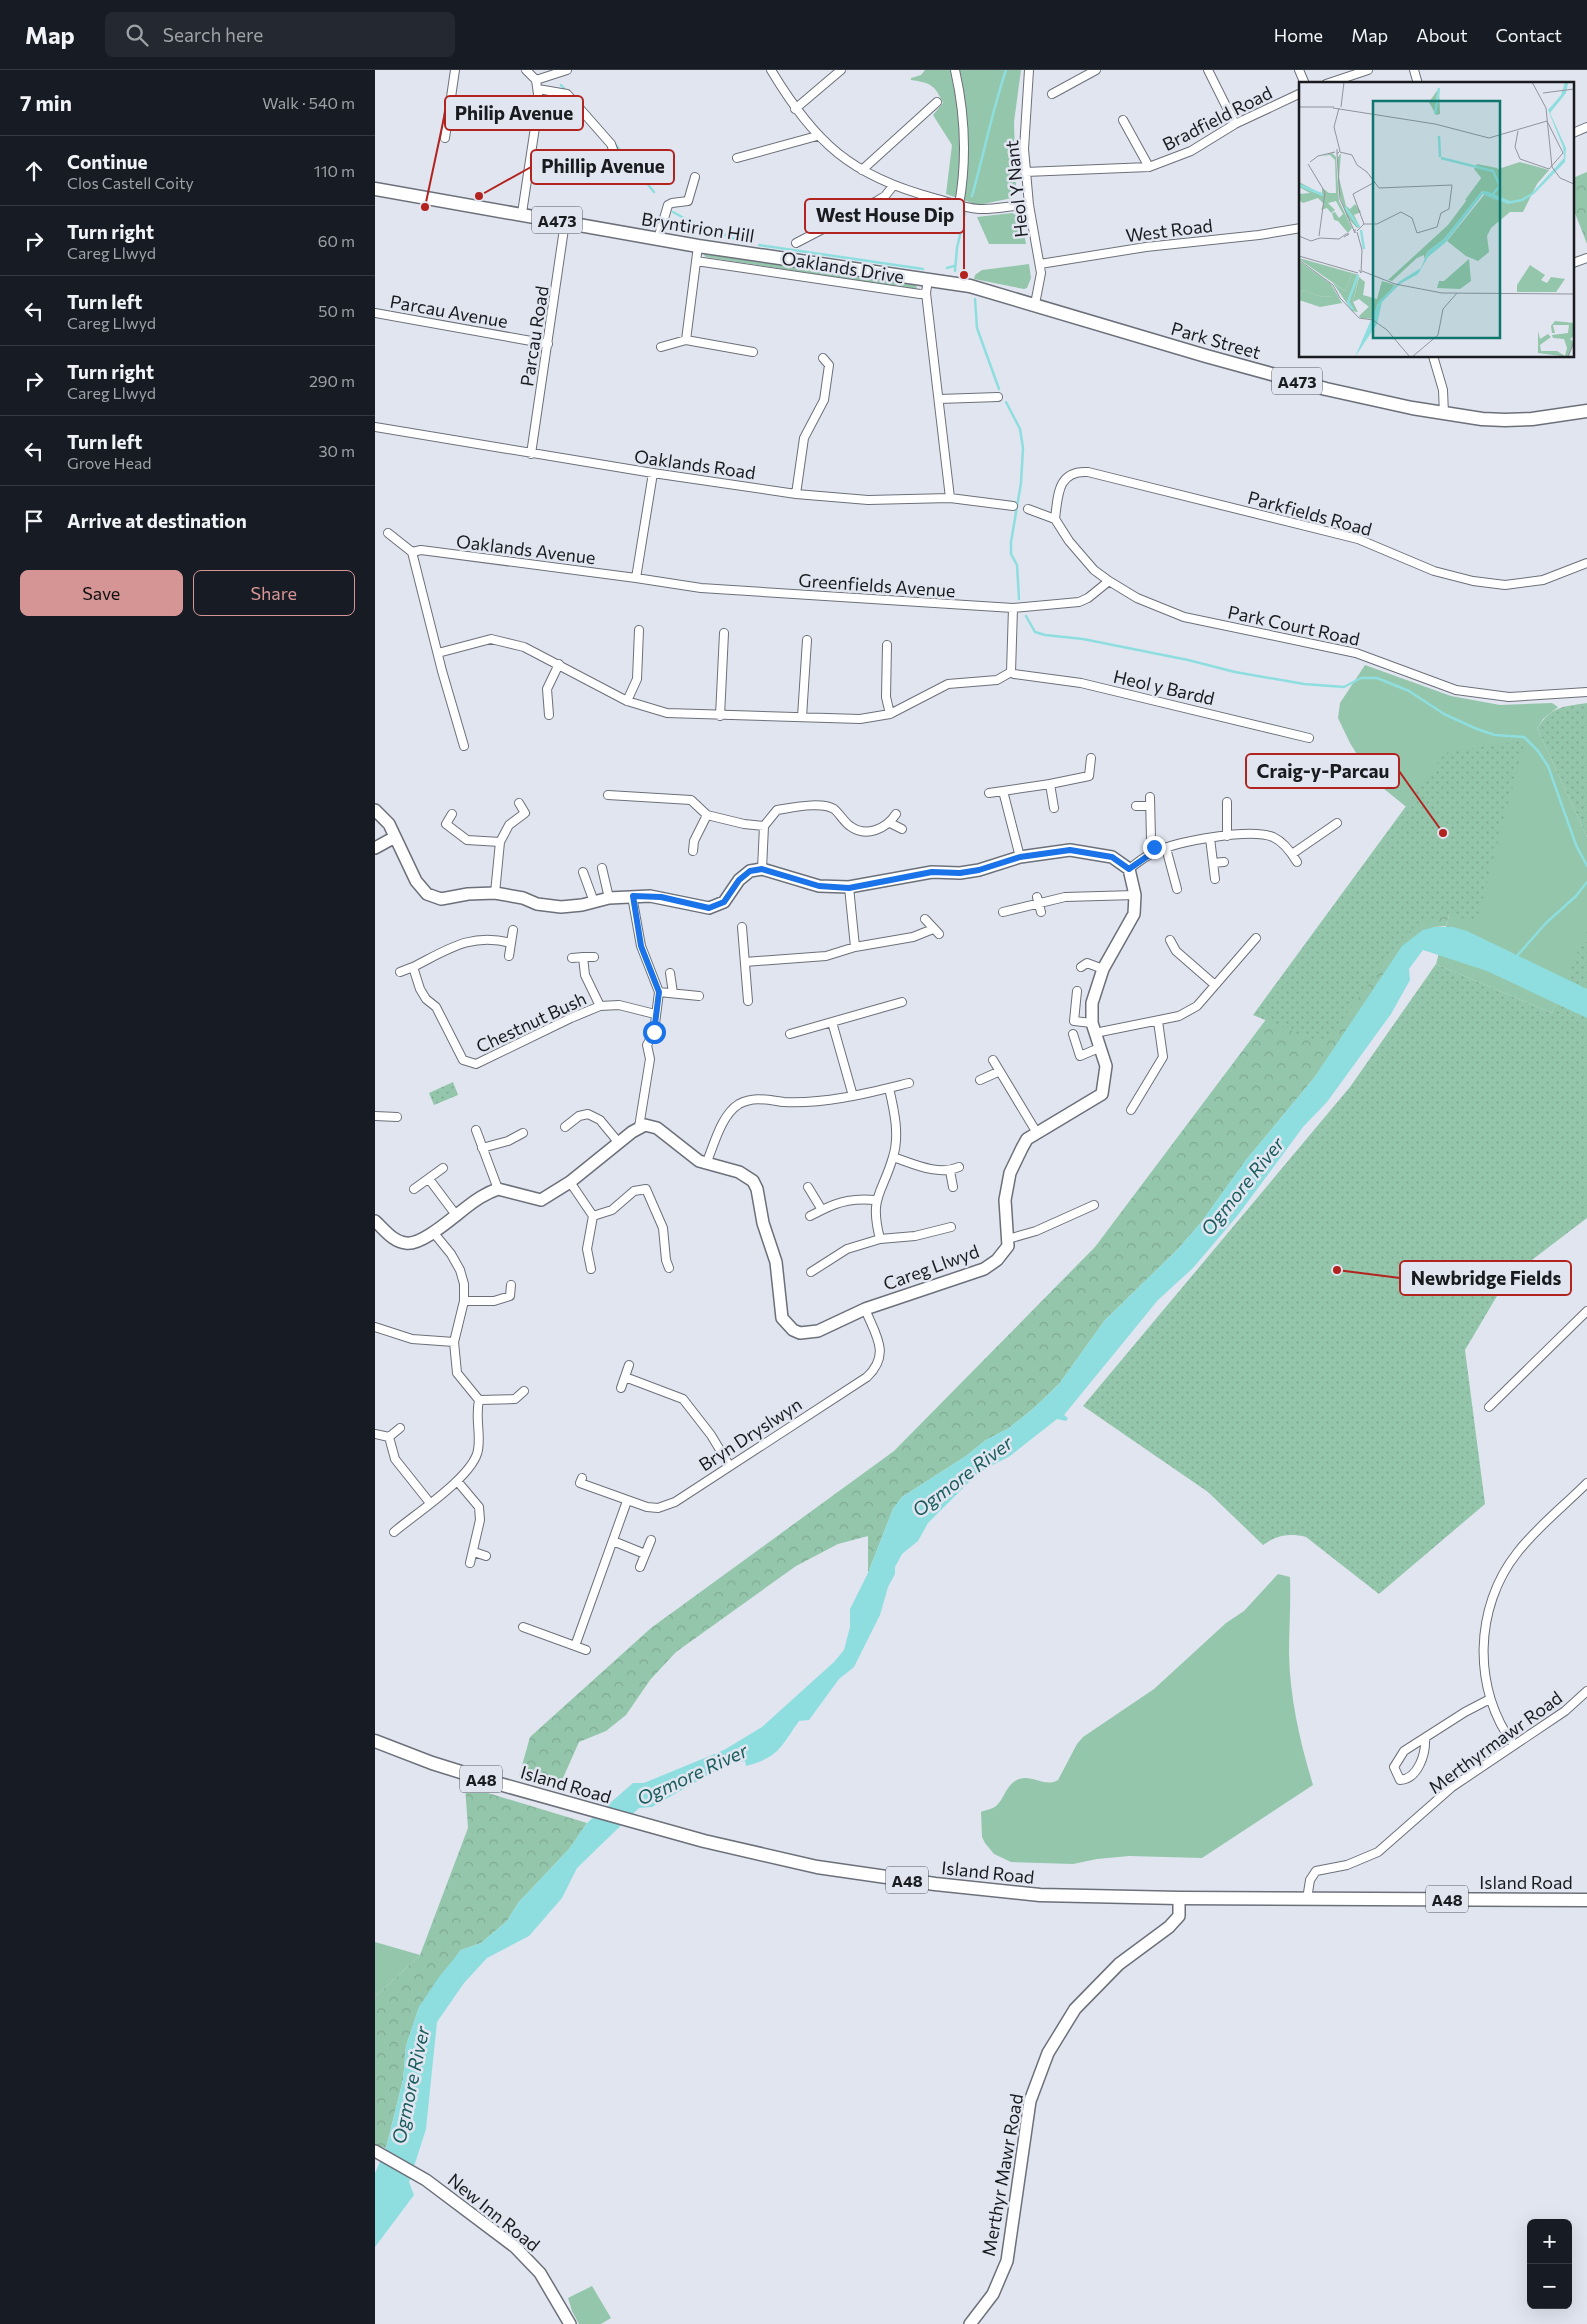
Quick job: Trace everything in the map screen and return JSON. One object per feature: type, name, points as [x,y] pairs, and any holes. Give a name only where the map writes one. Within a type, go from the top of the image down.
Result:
[{"type":"main road","name":"Bryntirion Hill","points":[[375,189],[522,213],[698,246],[970,286],[1015,298]]},
{"type":"main road","name":"Park Street","points":[[1015,298],[1326,390],[1444,414],[1505,420],[1532,419],[1587,411]]},
{"type":"main road","name":"Island Road","points":[[375,1741],[433,1763],[589,1810],[704,1841],[817,1867],[915,1881],[1040,1895],[1179,1898],[1587,1900]]},
{"type":"street","points":[[445,138],[455,70]]},
{"type":"street","points":[[522,213],[539,101],[536,80],[526,70]]},
{"type":"street","points":[[536,80],[567,70]]},
{"type":"street","points":[[771,70],[795,109],[817,136],[833,150],[862,170],[893,186],[959,204],[991,209],[1029,204]]},
{"type":"street","points":[[795,109],[841,70]]},
{"type":"street","points":[[955,70],[963,118],[965,174],[959,204]]},
{"type":"street","name":"Heol Y Nant","points":[[1029,70],[1025,125],[1025,172],[1029,204],[1041,264],[1041,276],[1035,304]]},
{"type":"street","points":[[1052,94],[1096,70]]},
{"type":"street","points":[[1209,70],[1235,124]]},
{"type":"street","points":[[1299,70],[1304,82]]},
{"type":"street","points":[[1332,82],[1368,70]]},
{"type":"street","points":[[1413,70],[1417,82]]},
{"type":"street","points":[[538,89],[567,94],[611,144],[615,155]]},
{"type":"street","name":"Bradfield Road","points":[[1025,172],[1149,167],[1191,151],[1235,124],[1299,94]]},
{"type":"street","points":[[862,170],[937,102]]},
{"type":"street","points":[[1123,120],[1149,167]]},
{"type":"street","points":[[1575,132],[1587,127]]},
{"type":"street","points":[[737,158],[817,136]]},
{"type":"street","points":[[659,239],[668,205],[672,202],[688,201],[695,177]]},
{"type":"street","points":[[796,243],[877,202],[893,186]]},
{"type":"street","name":"Parcau Road","points":[[531,454],[565,222]]},
{"type":"street","name":"West Road","points":[[1041,264],[1146,247],[1299,228]]},
{"type":"street","points":[[687,340],[698,246]]},
{"type":"street","points":[[1575,262],[1587,258]]},
{"type":"street","name":"Oaklands Drive","points":[[696,261],[920,294],[926,293]]},
{"type":"street","name":"Oaklands Drive","points":[[927,279],[926,293],[951,498]]},
{"type":"street","name":"Parcau Avenue","points":[[375,313],[548,344]]},
{"type":"street","points":[[661,347],[687,340],[753,352]]},
{"type":"street","points":[[796,494],[804,438],[824,400],[829,365],[823,358]]},
{"type":"street","points":[[1434,358],[1443,390],[1444,414]]},
{"type":"street","points":[[829,365],[837,360]]},
{"type":"street","points":[[939,399],[998,397]]},
{"type":"street","name":"Oaklands Road","points":[[375,427],[653,474],[796,494],[867,500],[951,498],[1013,506]]},
{"type":"street","name":"Parkfields Road","points":[[1055,519],[1060,491],[1065,478],[1076,471],[1088,472],[1358,539],[1433,571],[1473,581],[1505,585],[1543,580],[1587,563]]},
{"type":"street","points":[[636,578],[653,474]]},
{"type":"street","points":[[1027,509],[1055,519]]},
{"type":"street","name":"Park Court Road","points":[[1055,519],[1058,527],[1094,570],[1137,598],[1184,617],[1356,653],[1456,690],[1509,697],[1587,692]]},
{"type":"street","points":[[388,533],[412,552],[463,746]]},
{"type":"street","name":"Oaklands Avenue","points":[[412,552],[431,552],[636,578]]},
{"type":"street","name":"Greenfields Avenue","points":[[636,578],[701,588],[1013,608],[1079,602],[1088,598],[1109,581]]},
{"type":"street","points":[[438,653],[491,639],[524,647],[627,701],[667,713],[860,719],[890,714],[948,684],[997,680],[1011,672],[1013,608]]},
{"type":"street","points":[[627,701],[637,679],[639,630]]},
{"type":"street","points":[[720,716],[724,633]]},
{"type":"street","points":[[802,717],[807,640]]},
{"type":"street","points":[[887,645],[886,697],[890,714]]},
{"type":"street","points":[[549,715],[547,689],[559,664]]},
{"type":"street","name":"Heol y Bardd","points":[[1011,672],[1014,674],[1081,683],[1309,738]]},
{"type":"street","points":[[989,793],[1077,780],[1089,776],[1091,758]]},
{"type":"street","points":[[1051,784],[1054,808]]},
{"type":"street","points":[[1003,790],[1020,857]]},
{"type":"street","points":[[608,795],[691,800],[707,815],[744,824],[764,826]]},
{"type":"street","points":[[1150,797],[1151,839],[1155,851]]},
{"type":"street","points":[[1227,802],[1227,836]]},
{"type":"street","points":[[495,893],[500,842],[509,825],[525,813],[519,803]]},
{"type":"street","points":[[762,869],[764,826],[777,810],[806,805],[833,809],[850,826],[863,832],[877,830],[890,823],[896,814]]},
{"type":"street","points":[[1136,806],[1150,806]]},
{"type":"street","points":[[375,810],[389,824],[416,881],[427,894],[441,899],[468,894],[495,893],[523,898],[537,904],[561,907],[571,907],[609,898],[633,896],[661,897],[709,908],[724,902],[739,880],[750,871],[762,869],[819,886],[849,888],[932,872],[960,873],[979,870],[1020,857],[1070,850],[1112,857],[1129,869],[1135,895],[1134,914],[1103,969],[1092,1003],[1093,1028],[1106,1066],[1102,1094],[1027,1139],[1010,1173],[1005,1200],[1009,1239],[1036,1231],[1094,1206]]},
{"type":"street","points":[[452,814],[446,824],[467,840],[500,842]]},
{"type":"street","points":[[693,850],[694,841],[707,815]]},
{"type":"street","points":[[890,823],[902,829]]},
{"type":"street","points":[[1292,854],[1337,823]]},
{"type":"street","points":[[1129,869],[1155,851],[1210,838],[1227,836],[1261,835],[1273,837],[1284,844],[1297,862]]},
{"type":"street","points":[[375,848],[395,837]]},
{"type":"street","points":[[1210,838],[1215,879]]},
{"type":"street","points":[[1166,848],[1177,889]]},
{"type":"street","points":[[1213,864],[1224,862]]},
{"type":"street","points":[[602,868],[609,898]]},
{"type":"street","points":[[583,872],[594,902]]},
{"type":"street","points":[[849,888],[855,947]]},
{"type":"street","points":[[1003,912],[1027,905],[1040,909],[1065,897],[1135,895]]},
{"type":"street","points":[[375,1221],[393,1238],[404,1243],[418,1242],[481,1197],[498,1189],[541,1200],[571,1182],[639,1127],[650,1059],[647,1045],[654,1032],[659,992],[641,946],[633,896]]},
{"type":"street","points":[[1037,896],[1040,909]]},
{"type":"street","points":[[745,962],[826,956],[855,947],[936,931],[925,919]]},
{"type":"street","points":[[742,926],[748,1001]]},
{"type":"street","points":[[509,956],[513,930]]},
{"type":"street","points":[[1077,991],[1074,1021],[1093,1028],[1158,1021],[1179,1016],[1197,1006],[1256,938]]},
{"type":"street","points":[[400,972],[473,939],[494,939],[511,943]]},
{"type":"street","points":[[1170,940],[1176,951],[1215,985]]},
{"type":"street","points":[[1168,956],[1176,951]]},
{"type":"street","name":"Chestnut Bush","points":[[583,957],[585,975],[600,1006]]},
{"type":"street","points":[[572,958],[594,957]]},
{"type":"street","points":[[1081,967],[1087,964],[1103,969]]},
{"type":"street","name":"Chestnut Bush","points":[[413,967],[420,989],[426,999],[437,1007],[463,1060],[468,1064],[476,1064],[600,1006],[619,1004],[655,1014]]},
{"type":"street","points":[[670,973],[673,993]]},
{"type":"street","points":[[659,992],[699,996]]},
{"type":"street","points":[[790,1034],[902,1002]]},
{"type":"street","points":[[1131,1110],[1163,1057],[1158,1021]]},
{"type":"street","points":[[832,1022],[853,1096]]},
{"type":"street","points":[[1073,1034],[1080,1056],[1099,1048]]},
{"type":"street","points":[[993,1060],[998,1072],[1037,1133]]},
{"type":"street","points":[[980,1080],[998,1072]]},
{"type":"street","points":[[706,1164],[723,1122],[741,1104],[756,1099],[783,1102],[843,1099],[909,1083]]},
{"type":"street","points":[[881,1239],[875,1210],[875,1200],[893,1157],[896,1126],[889,1088]]},
{"type":"street","points":[[565,1127],[579,1116],[588,1114],[600,1120],[619,1143]]},
{"type":"street","points":[[375,1116],[397,1117]]},
{"type":"street","name":"Careg Llwyd","points":[[639,1127],[645,1125],[657,1128],[688,1153],[706,1164],[746,1176],[753,1181],[757,1189],[763,1223],[776,1262],[780,1310],[785,1324],[800,1333],[810,1333],[865,1309],[984,1269],[1005,1252],[1009,1246],[1009,1239]]},
{"type":"street","points":[[475,1130],[498,1189]]},
{"type":"street","points":[[482,1148],[523,1133]]},
{"type":"street","points":[[893,1157],[941,1171],[950,1171],[959,1167]]},
{"type":"street","points":[[414,1189],[443,1168]]},
{"type":"street","points":[[950,1171],[953,1187]]},
{"type":"street","points":[[429,1178],[457,1215]]},
{"type":"street","points":[[571,1182],[593,1216],[587,1249],[591,1269]]},
{"type":"street","points":[[808,1186],[822,1210]]},
{"type":"street","points":[[593,1216],[613,1210],[634,1192],[646,1189],[663,1228],[666,1260],[669,1268]]},
{"type":"street","points":[[810,1216],[842,1201],[875,1200]]},
{"type":"street","points":[[811,1272],[847,1249],[881,1239],[915,1236],[951,1227]]},
{"type":"street","points":[[394,1532],[458,1482],[476,1458],[478,1450],[476,1416],[479,1400],[457,1373],[454,1342],[464,1301],[463,1284],[460,1270],[451,1254],[433,1232]]},
{"type":"street","points":[[464,1301],[493,1301],[510,1296],[511,1284]]},
{"type":"street","name":"Bryn Dryslwyn","points":[[580,1484],[647,1507],[658,1508],[675,1502],[729,1465],[867,1377],[877,1367],[881,1350],[865,1309]]},
{"type":"street","points":[[1489,1407],[1587,1311]]},
{"type":"street","points":[[1581,1317],[1587,1324]]},
{"type":"street","points":[[375,1326],[412,1339],[454,1342]]},
{"type":"street","points":[[621,1388],[629,1365]]},
{"type":"street","points":[[625,1377],[683,1399],[729,1465]]},
{"type":"street","points":[[479,1400],[515,1399],[524,1391]]},
{"type":"street","points":[[389,1437],[400,1428]]},
{"type":"street","points":[[375,1434],[389,1437]]},
{"type":"street","points":[[389,1437],[395,1459],[430,1503]]},
{"type":"street","points":[[458,1482],[479,1507],[480,1520],[470,1563]]},
{"type":"street","points":[[1514,1745],[1497,1717],[1490,1699],[1484,1663],[1487,1614],[1496,1588],[1517,1553],[1587,1483]]},
{"type":"street","points":[[575,1646],[627,1501]]},
{"type":"street","points":[[640,1567],[651,1540]]},
{"type":"street","points":[[613,1541],[645,1554]]},
{"type":"street","points":[[474,1552],[486,1556]]},
{"type":"street","points":[[523,1627],[587,1650]]},
{"type":"street","name":"Merthyrmawr Road","points":[[1307,1899],[1310,1880],[1316,1871],[1347,1865],[1378,1852],[1452,1787],[1558,1716],[1581,1698],[1587,1690]]},
{"type":"street","points":[[1581,1698],[1587,1704]]},
{"type":"street","points":[[1425,1738],[1426,1744],[1413,1776],[1400,1780],[1395,1767],[1404,1751],[1465,1712],[1490,1699]]},
{"type":"street","name":"Merthyr Mawr Road","points":[[970,2324],[993,2294],[1007,2261],[1030,2101],[1048,2053],[1075,2008],[1119,1964],[1169,1926],[1179,1916],[1179,1898]]},
{"type":"street","name":"New Inn Road","points":[[376,2151],[426,2180],[515,2247],[540,2273],[569,2324]]},
{"type":"green space","points":[[925,70],[1021,70],[1014,122],[1016,191],[1012,198],[978,205],[946,194],[952,145],[933,115],[943,103],[935,89],[931,86],[923,82],[911,80],[911,78],[921,75]]},
{"type":"green space","points":[[1587,172],[1587,244],[1575,213],[1575,177]]},
{"type":"green space","points":[[1012,213],[1021,218],[1026,244],[989,244],[977,217]]},
{"type":"green space","points":[[704,253],[914,283],[917,288],[913,289],[706,257]]},
{"type":"green space","points":[[1029,264],[1031,278],[1027,288],[1024,289],[974,279],[975,275],[982,270]]},
{"type":"green space","points":[[1365,665],[1451,696],[1500,705],[1552,703],[1558,707],[1543,719],[1537,728],[1587,837],[1587,932],[1552,1013],[1436,964],[1451,908],[1425,822],[1373,780],[1350,743],[1338,718],[1340,703]]},
{"type":"green space","points":[[1587,703],[1587,837],[1537,728],[1553,711]]},
{"type":"green space","points":[[1525,740],[1477,921],[1441,914],[1408,932],[1324,1044],[1253,1015],[1445,753]]},
{"type":"green space","points":[[1379,869],[1451,908],[1446,926],[1434,927],[1357,1015],[1314,1078],[1246,1160],[1203,1220],[1178,1249],[1105,1320],[1059,1384],[1034,1408],[1009,1428],[986,1440],[966,1456],[902,1497],[893,1509],[868,1573],[868,1536],[838,1544],[796,1566],[676,1652],[650,1680],[626,1715],[606,1731],[579,1742],[559,1787],[519,1776],[530,1737],[651,1628],[894,1451],[1095,1247]]},
{"type":"green space","points":[[1587,930],[1587,1218],[1507,1279],[1465,1350],[1485,1504],[1379,1594],[1306,1537],[1284,1536],[1273,1539],[1263,1545],[1208,1492],[1083,1406],[1350,1087],[1436,964],[1552,1013]]},
{"type":"green space","points":[[453,1082],[458,1095],[434,1105],[429,1093]]},
{"type":"green space","points":[[1278,1574],[1290,1577],[1289,1654],[1291,1687],[1300,1737],[1313,1785],[1202,1858],[1129,1856],[1097,1859],[1073,1864],[1011,1862],[994,1854],[982,1837],[981,1812],[996,1806],[1011,1784],[1019,1779],[1029,1778],[1048,1783],[1058,1780],[1077,1744],[1083,1737],[1154,1689],[1226,1623],[1244,1611]]},
{"type":"green space","points":[[465,1786],[587,1823],[569,1849],[518,1903],[507,1921],[481,1943],[461,1950],[419,2007],[406,2046],[403,2080],[386,2148],[375,2146],[375,1997],[420,1955],[468,1828]]},
{"type":"green space","points":[[375,1942],[420,1955],[375,1997]]},
{"type":"green space","points":[[592,2286],[611,2318],[601,2324],[579,2324],[568,2298]]},
{"type":"water","name":"Ogmore River","points":[[1434,927],[1453,927],[1467,931],[1587,989],[1587,1018],[1487,971],[1423,950],[1409,969],[1410,980],[1391,1014],[1327,1102],[1303,1127],[1238,1215],[1193,1268],[1158,1300],[1064,1415],[1068,1418],[1066,1421],[1057,1419],[1010,1456],[978,1473],[928,1523],[918,1541],[902,1554],[895,1567],[895,1574],[888,1587],[880,1615],[854,1667],[839,1679],[809,1720],[799,1721],[783,1745],[766,1759],[746,1766],[745,1761],[727,1764],[652,1807],[639,1808],[577,1868],[562,1898],[529,1936],[487,1958],[464,1983],[437,2022],[426,2129],[409,2182],[414,2195],[375,2247],[375,2173],[386,2148],[403,2080],[406,2046],[419,2007],[439,1977],[461,1950],[481,1943],[507,1921],[518,1903],[569,1849],[587,1823],[633,1783],[644,1783],[724,1750],[762,1727],[834,1662],[844,1650],[850,1627],[850,1609],[868,1573],[893,1509],[902,1497],[966,1456],[986,1440],[1009,1428],[1034,1408],[1059,1384],[1105,1320],[1178,1249],[1203,1220],[1246,1160],[1314,1078],[1402,946],[1423,930]]},
{"type":"waterway","points":[[972,196],[996,101],[1006,70]]},
{"type":"waterway","points":[[561,85],[566,91]]},
{"type":"waterway","points":[[614,143],[654,192]]},
{"type":"waterway","points":[[673,212],[689,221],[741,241]]},
{"type":"waterway","points":[[955,271],[957,248],[965,213]]},
{"type":"waterway","points":[[759,245],[923,269]]},
{"type":"waterway","points":[[947,268],[954,266]]},
{"type":"waterway","points":[[975,299],[977,328],[999,389]]},
{"type":"waterway","points":[[1006,402],[1020,429],[1023,448],[1021,483],[1011,542],[1011,554],[1017,565],[1019,599]]},
{"type":"waterway","points":[[1026,616],[1035,632],[1045,635],[1083,639],[1188,660],[1235,672],[1304,684],[1344,687],[1361,678],[1377,678],[1409,691],[1444,714],[1477,729],[1495,735],[1524,737],[1538,751],[1548,766],[1576,845],[1587,866]]},
{"type":"waterway","points":[[1516,957],[1546,923],[1576,896],[1587,882]]},
{"type":"place","name":"Phillip Avenue","points":[[479,196]]},
{"type":"place","name":"Philip Avenue","points":[[425,207]]},
{"type":"place","name":"West House Dip","points":[[964,275]]},
{"type":"place","name":"Craig-y-Parcau","points":[[1443,833]]},
{"type":"place","name":"Newbridge Fields","points":[[1337,1270]]},
{"type":"route","points":[[654,1032],[659,992],[641,946],[633,896],[661,897],[709,908],[724,902],[739,880],[750,871],[762,869],[819,886],[849,888],[932,872],[960,873],[979,870],[1020,857],[1070,850],[1112,857],[1129,869],[1155,851],[1154,847]]}]
